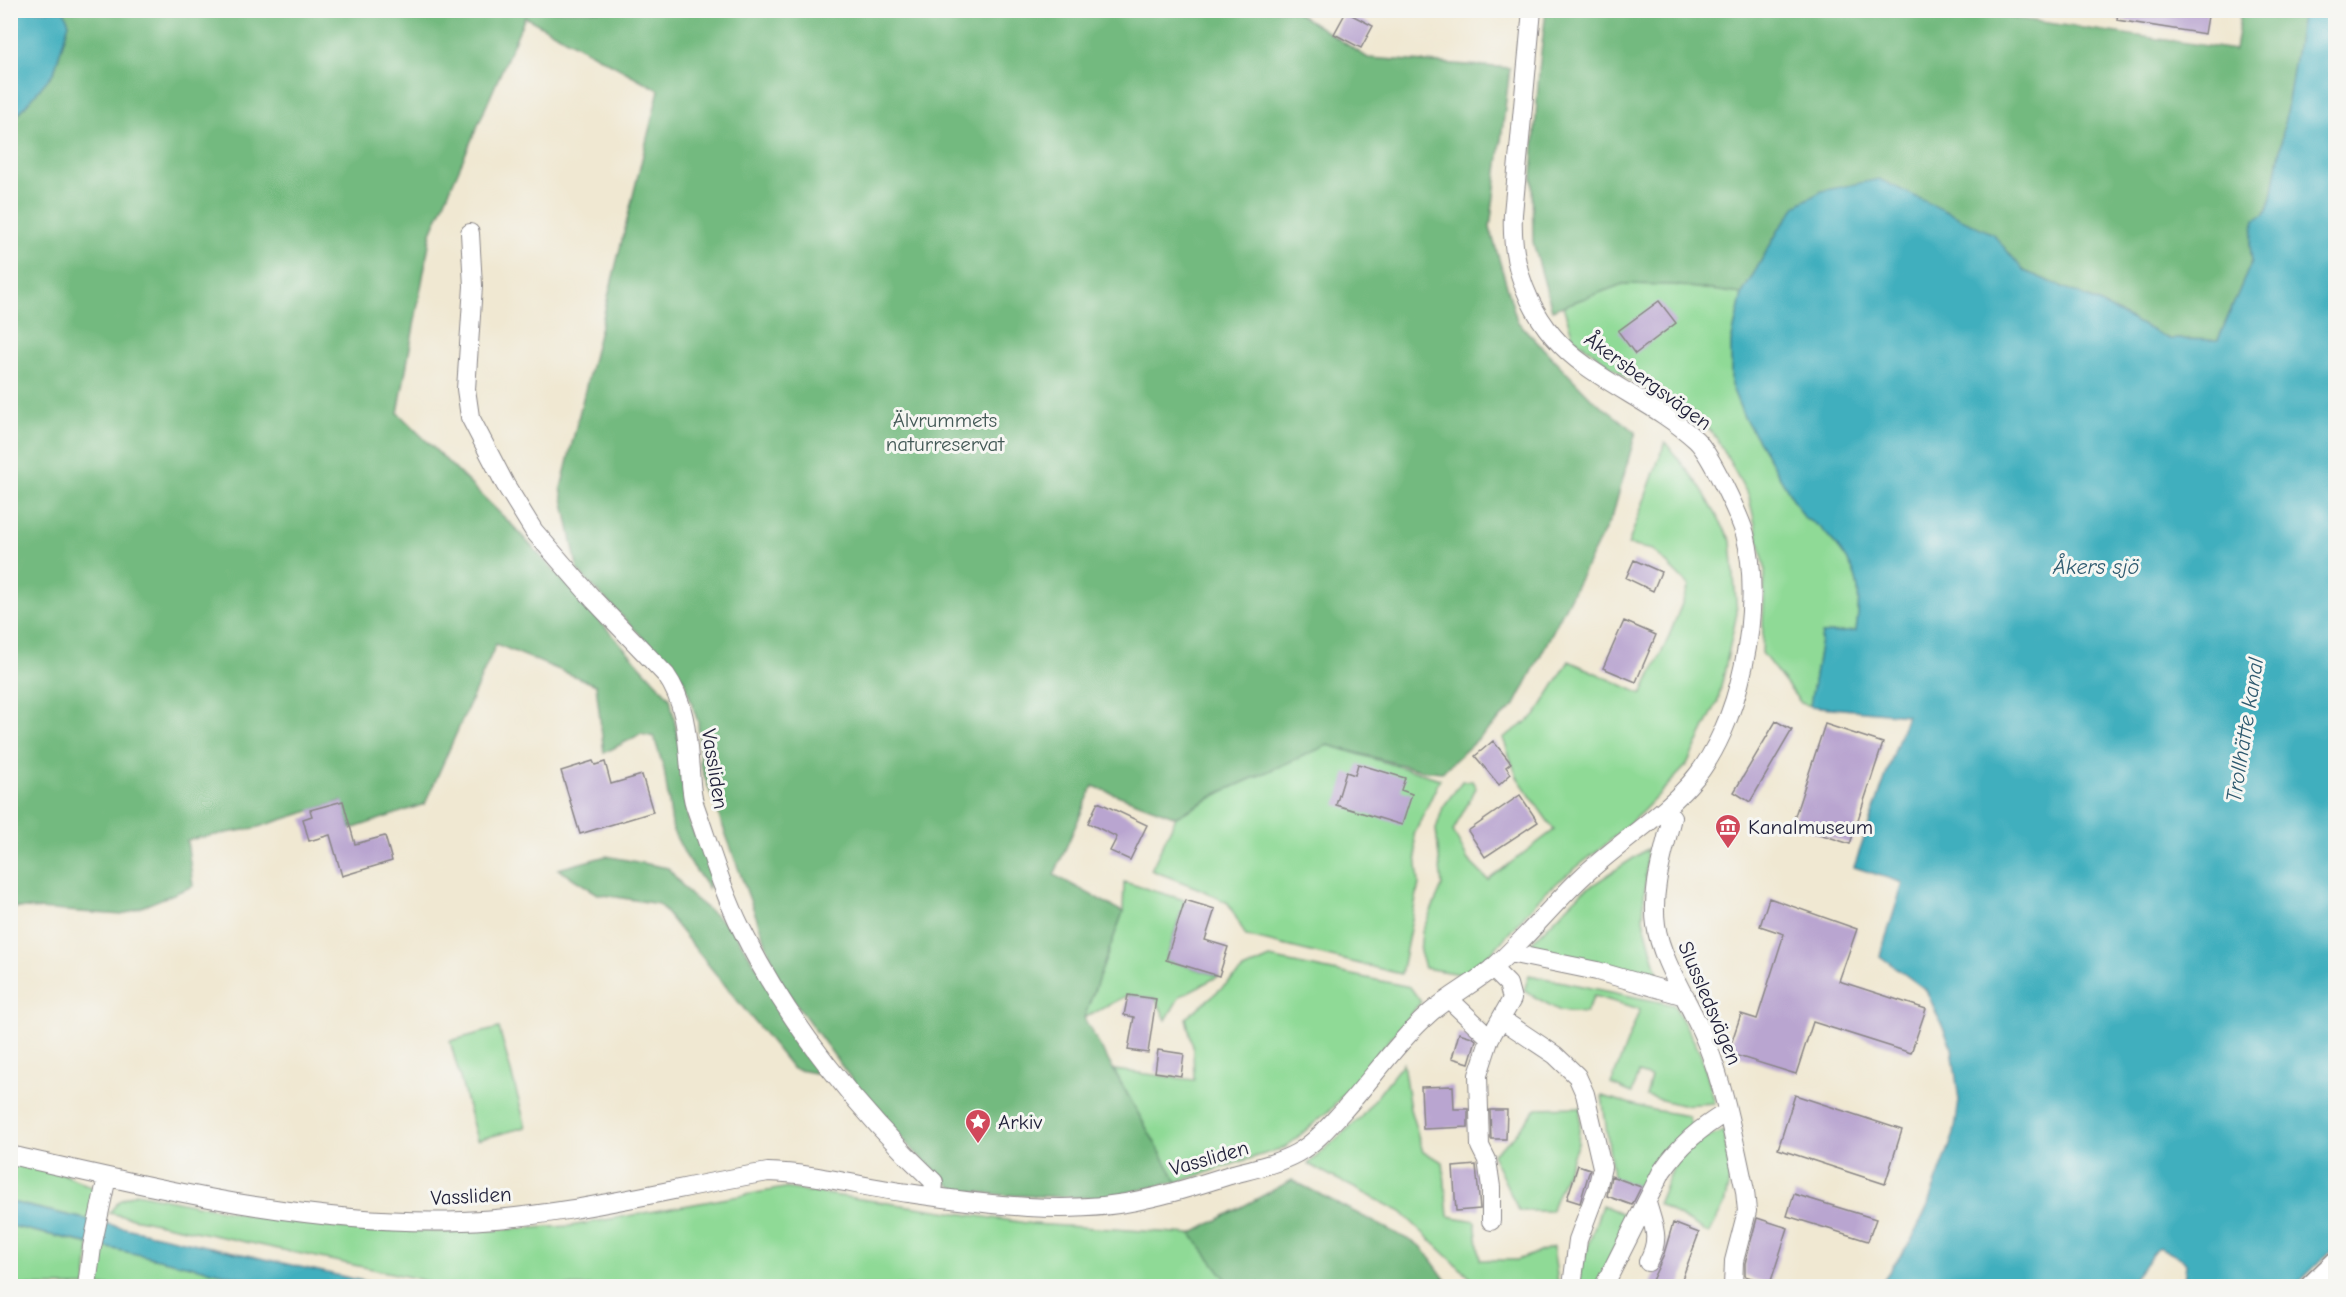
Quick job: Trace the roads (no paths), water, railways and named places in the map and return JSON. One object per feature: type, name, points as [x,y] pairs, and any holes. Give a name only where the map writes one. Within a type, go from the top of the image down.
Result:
[{"type":"street","name":"Åkersbergsvägen","points":[[1442,1004],[1509,953],[1582,877],[1665,809],[1698,774],[1713,750],[1733,704],[1744,664],[1753,604],[1750,563],[1744,532],[1733,505],[1700,443],[1664,416],[1583,364],[1538,318],[1519,277],[1512,233],[1532,10]]},
{"type":"street","name":"Vassliden","points":[[470,233],[473,286],[466,389],[470,417],[505,484],[534,531],[674,686],[684,715],[693,800],[723,888],[741,928],[771,983],[819,1052],[875,1124],[934,1182],[933,1195]]},
{"type":"street","name":"Slussledsvägen","points":[[1665,809],[1672,818],[1656,887],[1654,908],[1656,927],[1661,948],[1713,1060],[1746,1191],[1747,1211],[1734,1261],[1733,1287]]},
{"type":"street","points":[[1509,953],[1597,972],[1685,996]]},
{"type":"street","points":[[1491,1221],[1491,1187],[1487,1160],[1480,1146],[1478,1075],[1490,1038],[1512,999],[1508,984],[1492,968]]},
{"type":"street","name":"Vassliden","points":[[10,1155],[106,1177],[253,1206],[334,1216],[412,1220],[462,1221],[553,1212],[768,1172],[796,1172],[909,1193],[1002,1205],[1103,1207],[1142,1200],[1280,1160],[1304,1149],[1351,1102],[1412,1030],[1442,1004]]},
{"type":"street","points":[[1442,1004],[1490,1038]]},
{"type":"street","points":[[1501,1019],[1555,1055],[1577,1076],[1586,1094],[1602,1167],[1597,1189],[1578,1240],[1572,1287]]},
{"type":"street","points":[[1604,1287],[1662,1171],[1672,1156],[1702,1127],[1727,1112]]},
{"type":"street","points":[[87,1287],[92,1247],[106,1177]]},
{"type":"street","points":[[1647,1203],[1655,1231],[1656,1246],[1648,1262]]},
{"type":"street","points":[[2312,1287],[2336,1263]]},
{"type":"water","points":[[11,10],[64,11],[69,23],[54,72],[11,123]]},
{"type":"water","name":"Åkers sjö","points":[[2303,11],[2336,11],[2335,1247],[2295,1286],[2180,1286],[2184,1281],[2186,1264],[2182,1259],[2159,1247],[2127,1286],[1879,1286],[1912,1239],[1927,1207],[1954,1134],[1959,1101],[1952,1048],[1926,990],[1880,956],[1903,883],[1854,867],[1907,715],[1810,706],[1822,634],[1856,631],[1859,603],[1857,581],[1841,550],[1819,527],[1805,519],[1744,417],[1731,385],[1731,342],[1742,294],[1780,228],[1797,205],[1822,191],[1879,179],[1993,234],[2024,271],[2089,298],[2169,339],[2218,340],[2252,261],[2250,245],[2255,219],[2265,214],[2272,198]]},
{"type":"water","points":[[11,1202],[386,1286],[280,1286],[11,1226]]},
{"type":"place","name":"Kanalmuseum","points":[[1728,850]]},
{"type":"place","name":"Arkiv","points":[[978,1145]]},
{"type":"park label","name":"Älvrummets naturreservat","points":[[945,432]]},
{"type":"water label","name":"Trollhätte kanal","points":[[2244,730]]}]
